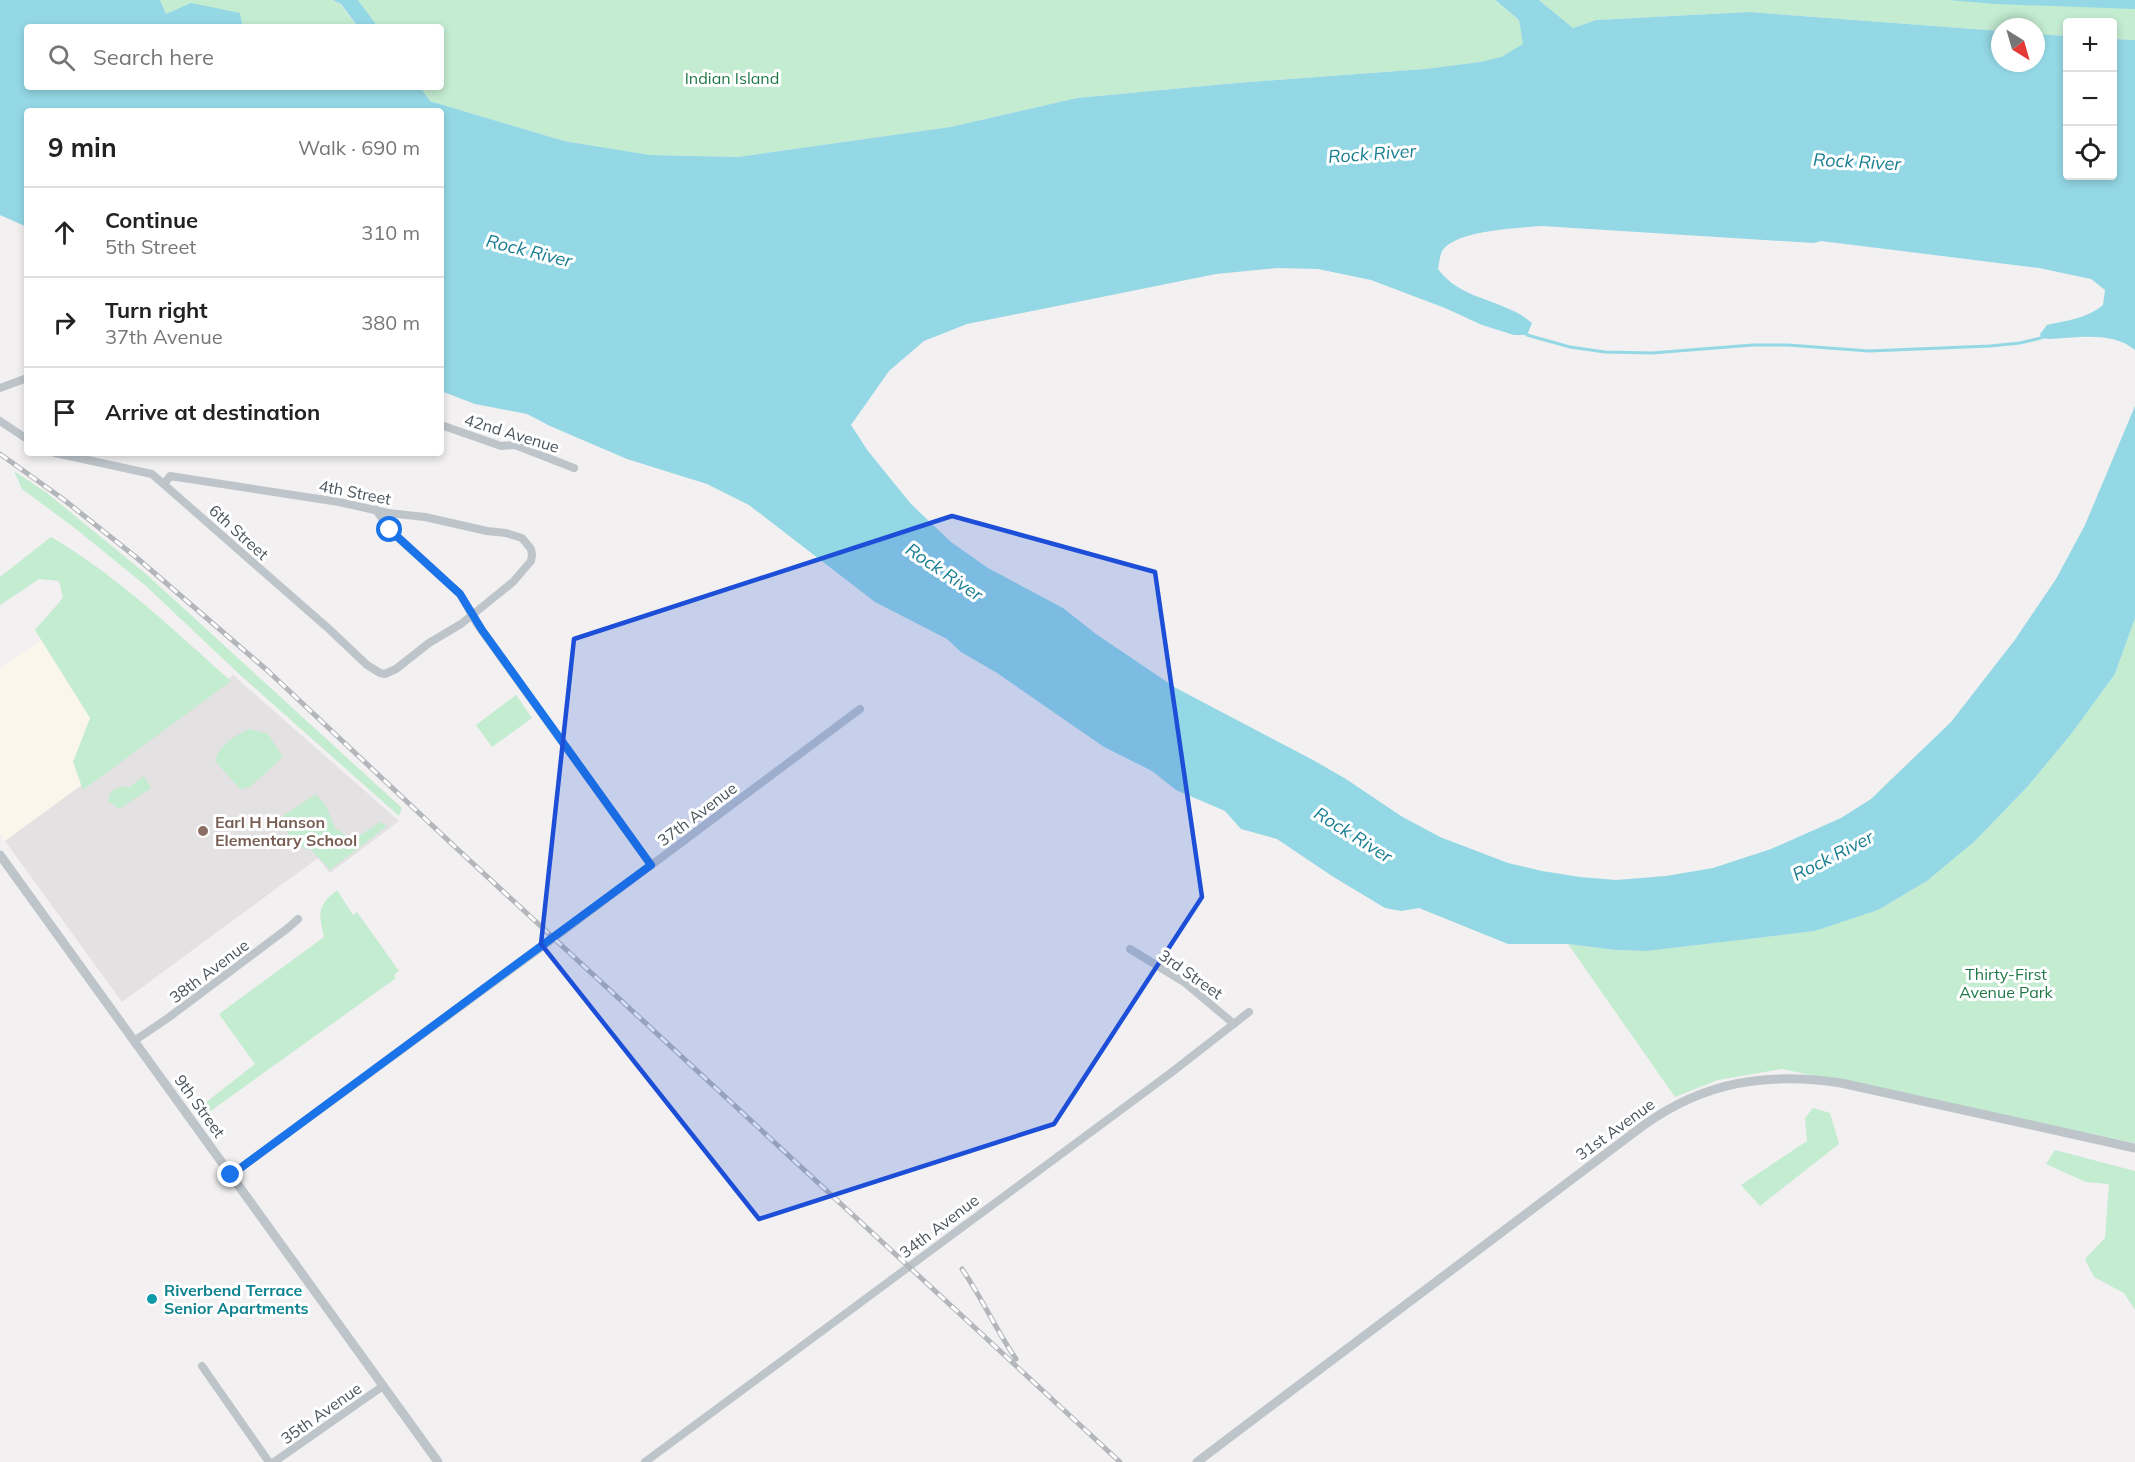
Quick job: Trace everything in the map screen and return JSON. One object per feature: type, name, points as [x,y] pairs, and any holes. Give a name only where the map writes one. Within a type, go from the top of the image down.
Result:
[{"type":"street","points":[[0,388],[24,379]]},
{"type":"street","points":[[0,421],[24,437]]},
{"type":"street","name":"42nd Avenue","points":[[444,426],[501,446],[515,445],[574,468]]},
{"type":"street","name":"6th Street","points":[[71,456],[139,469],[165,483],[374,670],[385,674],[396,669],[429,643],[472,615]]},
{"type":"street","name":"4th Street","points":[[165,483],[170,476],[328,500],[516,536],[527,543],[532,555],[531,561],[521,573],[472,615]]},
{"type":"street","points":[[376,510],[390,530],[460,594],[472,615],[651,865]]},
{"type":"street","name":"37th Avenue","points":[[231,1175],[860,709]]},
{"type":"street","name":"9th Street","points":[[0,855],[438,1462]]},
{"type":"street","name":"38th Avenue","points":[[134,1041],[168,1018],[298,919]]},
{"type":"street","name":"3rd Street","points":[[1130,949],[1184,982],[1234,1024]]},
{"type":"street","name":"34th Avenue","points":[[645,1462],[1172,1072],[1249,1012]]},
{"type":"street","name":"31st Avenue","points":[[1197,1462],[1644,1125],[1682,1101],[1711,1090],[1737,1082],[1764,1079],[1811,1079],[1841,1083],[2135,1148]]},
{"type":"street","points":[[202,1366],[271,1462]]},
{"type":"street","name":"35th Avenue","points":[[271,1462],[383,1386]]},
{"type":"highlighted area","points":[[952,516],[1155,572],[1202,897],[1054,1124],[759,1219],[541,944],[574,639]]},
{"type":"shaded area","points":[[42,639],[126,753],[5,841],[0,834],[0,669]]},
{"type":"shaded area","name":"Earl H Hanson Elementary School","points":[[233,675],[399,821],[330,873],[318,858],[122,1002],[5,841]]},
{"type":"green space","points":[[160,0],[333,0],[340,4],[356,24],[242,24],[240,13],[166,14]]},
{"type":"green space","name":"Indian Island","points":[[358,0],[1494,0],[1519,20],[1524,44],[1501,57],[1480,62],[1425,69],[1077,98],[950,127],[738,157],[650,155],[564,141],[430,101],[422,90],[444,90],[444,24],[376,24]]},
{"type":"green space","points":[[1539,0],[2135,0],[2135,40],[2117,39],[2117,18],[2063,18],[2063,36],[2045,35],[2045,18],[1991,18],[1991,30],[1749,12],[1596,20],[1573,28]]},
{"type":"green space","points":[[14,471],[47,493],[146,574],[402,808],[399,816],[238,673],[146,586],[22,489]]},
{"type":"green space","points":[[51,537],[76,552],[122,586],[231,681],[83,790],[73,762],[90,718],[35,630],[63,598],[59,581],[39,579],[0,605],[0,577]]},
{"type":"green space","name":"Thirty-First Avenue Park","points":[[2135,618],[2135,1143],[1782,1069],[1718,1080],[1675,1097],[1568,944],[1615,950],[1647,951],[1815,931],[1878,910],[1927,881],[1975,841],[2028,786],[2072,733],[2115,674]]},
{"type":"green space","points":[[516,695],[532,718],[492,747],[476,725]]},
{"type":"green space","points":[[250,729],[268,734],[283,757],[250,787],[240,789],[215,761],[220,750],[228,741]]},
{"type":"green space","points":[[144,776],[151,788],[122,807],[118,808],[108,801],[110,793],[119,788],[130,787]]},
{"type":"green space","points":[[316,794],[326,806],[335,828],[353,840],[380,822],[387,826],[330,870],[311,850],[293,845],[281,817]]},
{"type":"green space","points":[[337,890],[353,915],[357,912],[399,971],[394,975],[396,978],[205,1115],[200,1107],[255,1064],[219,1014],[324,937],[320,916],[322,906]]},
{"type":"green space","points":[[1813,1108],[1830,1113],[1839,1144],[1760,1206],[1741,1185],[1807,1141],[1805,1118]]},
{"type":"green space","points":[[2055,1150],[2135,1171],[2135,1310],[2124,1293],[2094,1277],[2085,1259],[2105,1238],[2109,1184],[2086,1182],[2046,1164]]},
{"type":"water","name":"Rock River","points":[[0,0],[160,0],[166,14],[191,3],[240,13],[242,24],[24,24],[24,90],[422,90],[430,101],[564,141],[650,155],[738,157],[950,127],[1077,98],[1425,69],[1480,62],[1501,57],[1523,44],[1519,20],[1495,0],[1539,0],[1573,28],[1596,20],[1749,12],[1991,30],[1991,72],[2045,72],[2045,35],[2063,36],[2063,180],[2117,180],[2117,39],[2135,40],[2135,350],[2120,341],[2102,337],[2041,338],[2040,334],[2047,325],[2097,310],[2103,305],[2105,290],[2091,279],[2039,268],[1821,241],[1814,243],[1542,226],[1488,231],[1460,239],[1449,244],[1442,251],[1438,269],[1459,288],[1509,309],[1532,323],[1527,335],[1514,335],[1482,325],[1445,308],[1371,280],[1318,269],[1277,268],[1216,274],[967,324],[924,341],[889,371],[851,425],[868,451],[911,504],[951,542],[988,568],[1063,608],[1096,634],[1176,688],[1313,760],[1401,816],[1440,837],[1508,863],[1580,877],[1616,880],[1666,876],[1713,868],[1771,849],[1841,818],[1871,799],[1951,722],[2014,641],[2056,579],[2085,525],[2135,406],[2135,618],[2115,674],[2072,733],[2028,786],[1975,841],[1927,881],[1878,910],[1815,931],[1647,951],[1615,950],[1568,944],[1508,944],[1419,908],[1401,911],[1385,908],[1277,839],[1241,829],[1225,811],[1176,790],[1152,771],[1104,747],[997,673],[961,652],[947,639],[875,602],[749,505],[707,484],[627,459],[527,414],[475,404],[444,392],[444,108],[24,108],[24,226],[0,215]]},
{"type":"water","points":[[333,0],[358,0],[376,24],[356,24],[341,4]]},
{"type":"water","points":[[1949,0],[2135,0],[2135,9],[1995,4]]},
{"type":"waterway","points":[[1527,335],[1570,347],[1605,352],[1652,353],[1753,345],[1788,345],[1869,351],[1990,346],[2041,338]]},
{"type":"railway","points":[[0,454],[63,499],[137,558],[268,671],[1120,1462]]},
{"type":"railway","points":[[962,1269],[1016,1359]]},
{"type":"place","name":"Earl H Hanson Elementary School","points":[[203,831]]},
{"type":"place","name":"Riverbend Terrace Senior Apartments","points":[[152,1299]]},
{"type":"route","points":[[231,1175],[651,865],[477,624],[460,594],[390,530]]}]
